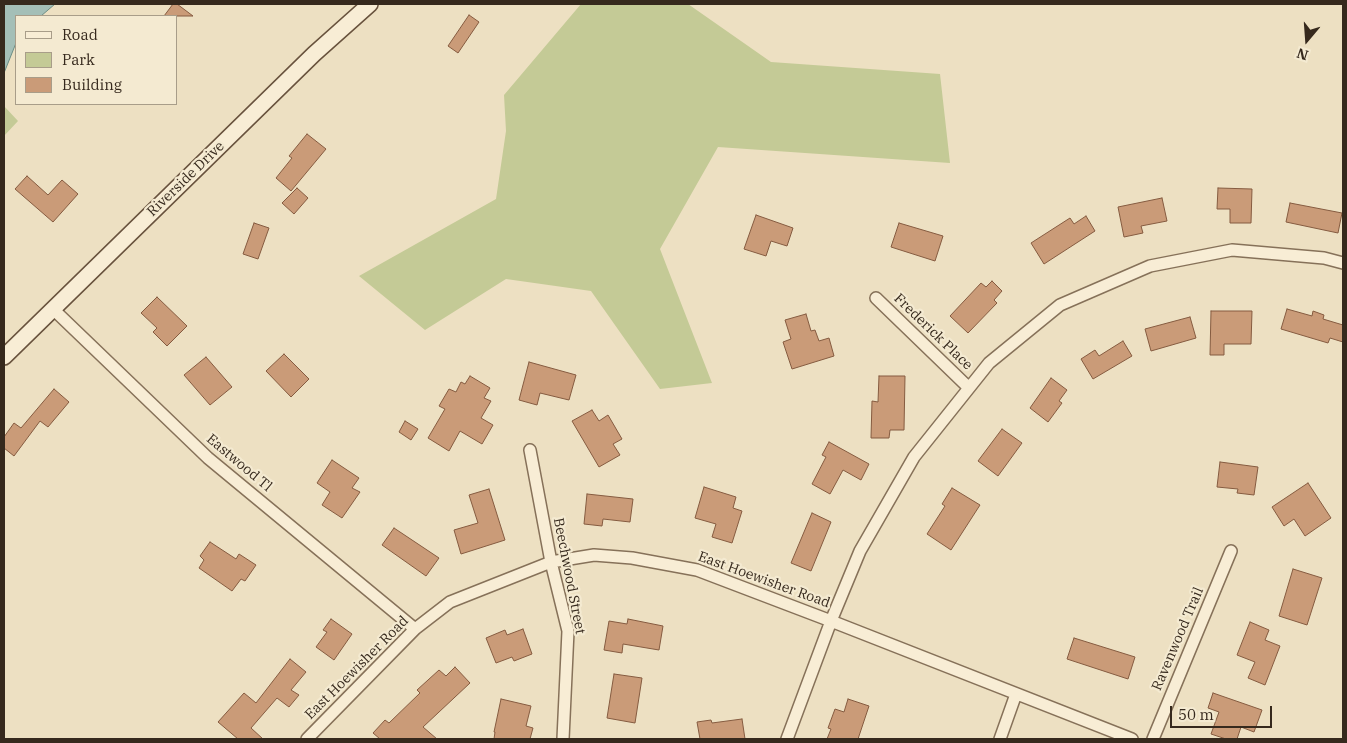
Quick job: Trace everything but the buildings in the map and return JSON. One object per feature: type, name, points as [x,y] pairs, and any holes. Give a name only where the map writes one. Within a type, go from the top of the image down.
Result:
[{"type":"main road","name":"Riverside Drive","points":[[4,356],[314,54],[370,4]]},
{"type":"street","points":[[787,739],[831,621],[860,551],[914,457],[989,363],[1060,305],[1150,266],[1232,250],[1324,258],[1343,263]]},
{"type":"street","name":"Frederick Place","points":[[876,298],[968,387]]},
{"type":"street","name":"Eastwood Tl","points":[[52,310],[208,458],[415,629]]},
{"type":"street","name":"Beechwood Street","points":[[530,450],[551,562],[568,631],[564,739]]},
{"type":"street","name":"Ravenwood Trail","points":[[1152,739],[1231,551]]},
{"type":"street","name":"East Hoewisher Road","points":[[307,739],[415,629],[450,602],[551,562],[594,555],[632,558],[697,570],[1132,739]]},
{"type":"street","points":[[1000,739],[1016,694]]},
{"type":"green space","points":[[581,4],[688,4],[771,62],[940,74],[950,163],[718,147],[660,249],[712,383],[660,389],[591,291],[506,279],[425,330],[359,276],[496,199],[506,131],[504,95]]},
{"type":"green space","points":[[4,106],[18,121],[4,136]]},
{"type":"water","points":[[4,4],[55,4],[42,15],[15,15],[15,46],[4,73]]}]
